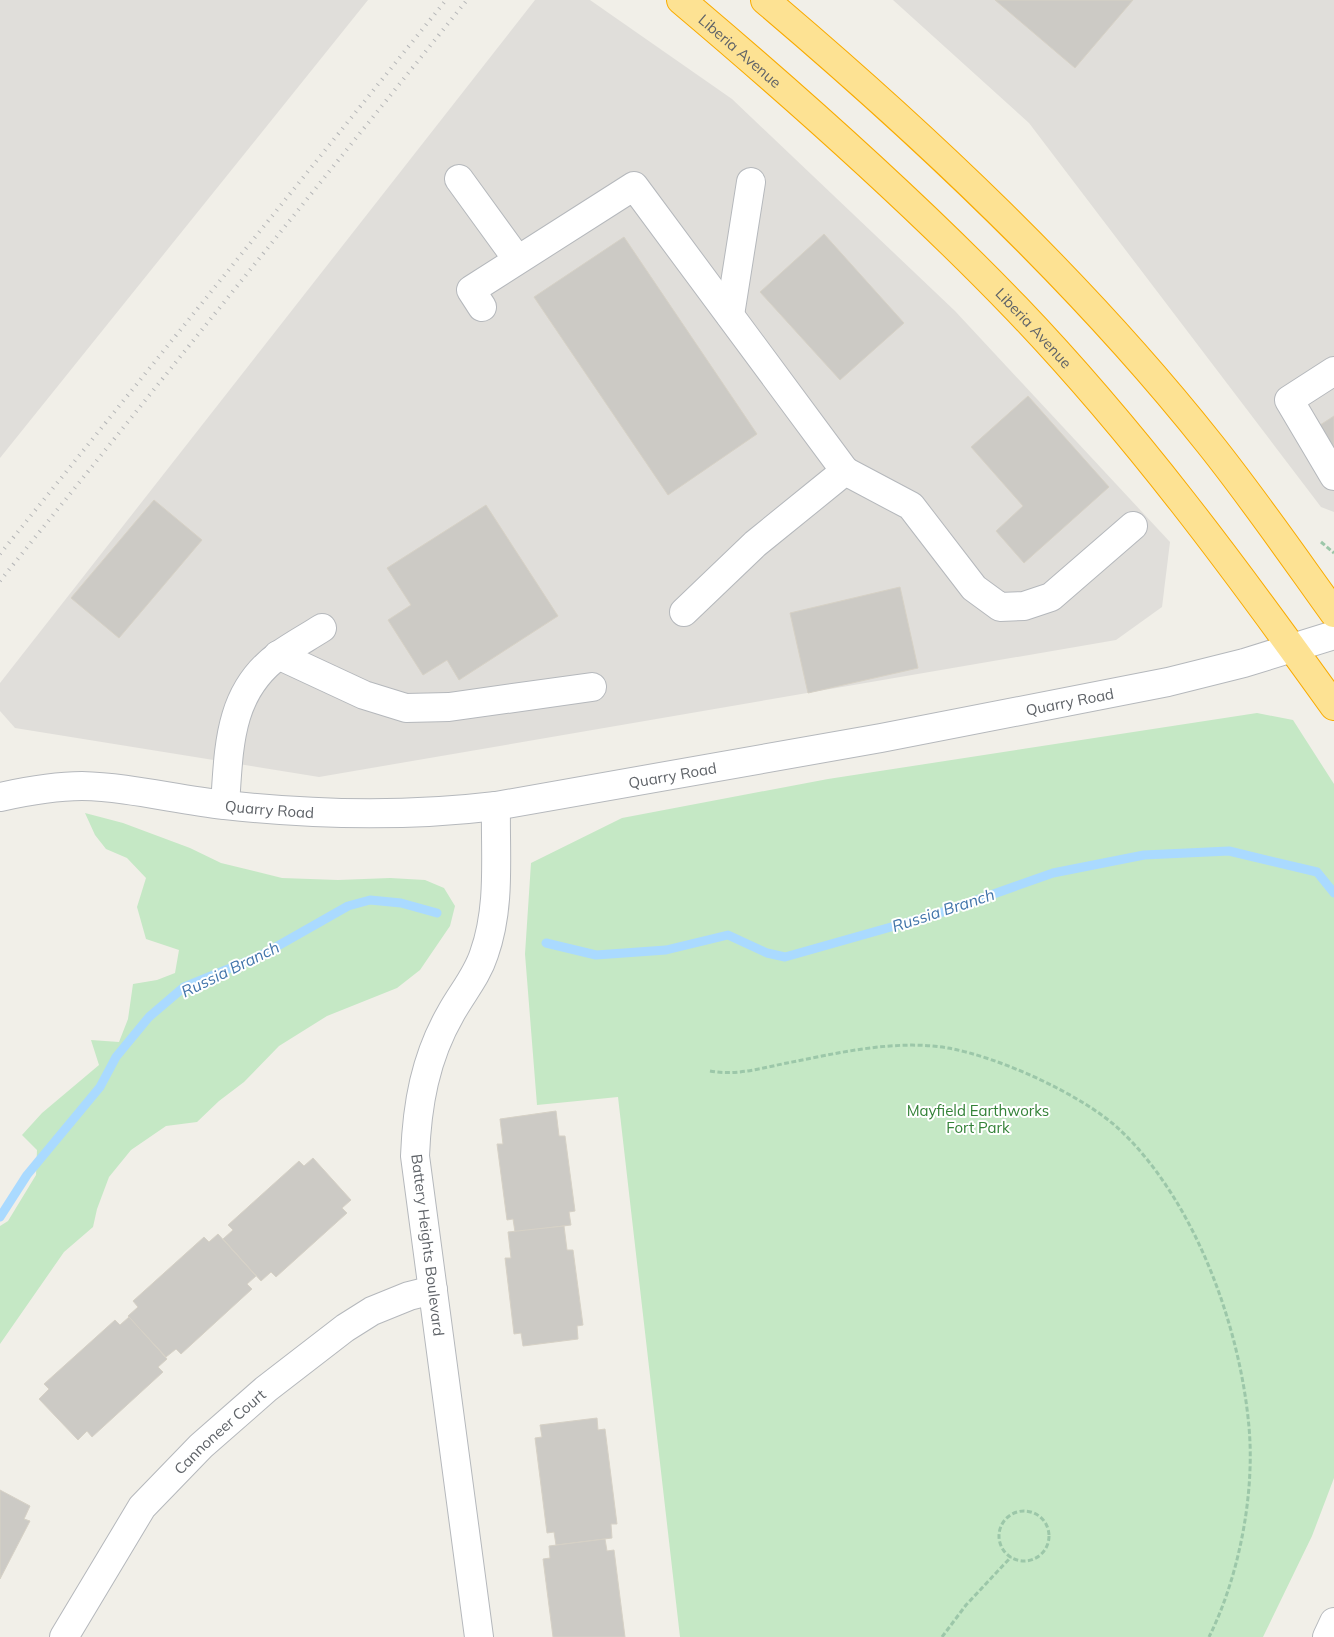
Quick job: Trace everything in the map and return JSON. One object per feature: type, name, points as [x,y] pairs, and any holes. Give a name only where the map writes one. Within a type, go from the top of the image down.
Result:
[{"type":"highway","name":"Liberia Avenue","points":[[681,0],[793,95],[920,212],[1018,310],[1131,437],[1196,516],[1334,706]]},
{"type":"highway","points":[[765,0],[835,59],[934,150],[1047,262],[1129,351],[1208,443],[1334,613]]},
{"type":"street","points":[[460,179],[517,259]]},
{"type":"street","points":[[730,315],[751,182]]},
{"type":"street","points":[[482,307],[472,290],[517,259],[634,186],[845,471],[911,506],[974,588],[1000,607],[1024,606],[1051,597],[1133,526]]},
{"type":"street","points":[[1334,371],[1289,400],[1334,476]]},
{"type":"street","points":[[684,612],[756,544],[845,471]]},
{"type":"street","points":[[225,805],[229,742],[238,707],[252,683],[278,655],[322,628]]},
{"type":"street","name":"Quarry Road","points":[[0,797],[48,788],[82,786],[225,805],[370,815],[442,812],[496,806],[881,738],[1168,682],[1334,635]]},
{"type":"street","points":[[278,655],[364,695],[406,708],[449,707],[592,687]]},
{"type":"street","name":"Battery Heights Boulevard","points":[[479,1637],[415,1156],[417,1115],[423,1082],[433,1051],[451,1014],[471,983],[484,954],[494,918],[496,806]]},
{"type":"street","name":"Cannoneer Court","points":[[64,1637],[142,1507],[202,1446],[266,1389],[344,1328],[372,1311],[409,1296],[433,1290]]},
{"type":"street","points":[[1327,1637],[1334,1622]]},
{"type":"path","points":[[710,1071],[739,1072],[870,1049],[907,1047],[948,1048],[995,1062],[1038,1080],[1082,1103],[1119,1129],[1149,1162],[1174,1197],[1194,1231],[1207,1261],[1239,1365],[1249,1428],[1249,1475],[1245,1522],[1224,1606],[1209,1637]]},
{"type":"path","points":[[1027,1511],[1035,1513],[1046,1524],[1049,1536],[1047,1545],[1042,1554],[1032,1559],[1020,1561],[1011,1557],[1000,1543],[1000,1527],[1005,1519],[1015,1512],[1027,1511]]},
{"type":"path","points":[[942,1637],[966,1605],[1011,1557]]},
{"type":"shaded area","points":[[0,0],[368,0],[0,458]]},
{"type":"shaded area","points":[[535,0],[590,0],[732,99],[955,311],[1170,542],[1162,607],[1116,640],[319,777],[15,728],[0,711],[0,683]]},
{"type":"shaded area","points":[[893,0],[1334,0],[1334,512],[1321,507],[1029,123]]},
{"type":"green space","name":"Mayfield Earthworks Fort Park","points":[[1257,713],[1293,720],[1334,784],[1334,1478],[1312,1536],[1263,1637],[680,1637],[618,1097],[537,1105],[525,954],[531,863],[622,818],[828,779]]},
{"type":"green space","points":[[85,813],[123,823],[190,848],[221,863],[282,878],[338,880],[390,878],[425,880],[444,888],[455,906],[450,926],[420,970],[397,988],[327,1016],[279,1046],[244,1082],[219,1101],[197,1122],[166,1126],[131,1150],[109,1177],[97,1209],[93,1227],[64,1252],[0,1344],[0,1226],[8,1221],[36,1175],[37,1150],[22,1135],[42,1113],[99,1065],[91,1040],[119,1042],[128,1019],[133,984],[157,980],[175,973],[179,950],[146,939],[137,907],[146,878],[127,858],[106,849],[95,835]]},
{"type":"building","points":[[995,0],[1133,0],[1075,68]]},
{"type":"building","points":[[824,234],[904,323],[840,380],[760,292]]},
{"type":"building","points":[[624,237],[757,434],[668,495],[534,297]]},
{"type":"building","points":[[1028,396],[1109,487],[1024,563],[996,531],[1023,506],[971,447]]},
{"type":"building","points":[[1334,416],[1334,451],[1317,427]]},
{"type":"building","points":[[154,500],[202,540],[119,638],[71,598]]},
{"type":"building","points":[[486,505],[558,616],[459,680],[447,660],[423,675],[388,620],[411,605],[387,568]]},
{"type":"building","points":[[900,587],[918,668],[808,693],[790,613]]},
{"type":"building","points":[[556,1111],[559,1136],[565,1136],[575,1211],[569,1212],[571,1225],[515,1232],[513,1219],[507,1220],[497,1144],[503,1144],[500,1119]]},
{"type":"building","points":[[313,1158],[351,1200],[342,1208],[347,1213],[276,1277],[271,1272],[261,1281],[223,1239],[233,1230],[228,1225],[299,1161],[304,1166]]},
{"type":"building","points":[[564,1226],[567,1250],[573,1250],[583,1325],[577,1326],[578,1339],[523,1346],[521,1333],[514,1334],[505,1258],[511,1258],[508,1232]]},
{"type":"building","points":[[218,1234],[256,1276],[247,1284],[252,1289],[181,1354],[176,1349],[166,1357],[128,1316],[138,1307],[133,1301],[204,1237],[209,1242]]},
{"type":"building","points":[[129,1317],[167,1359],[158,1367],[163,1372],[92,1437],[87,1431],[78,1440],[39,1399],[49,1389],[44,1384],[115,1320],[120,1325]]},
{"type":"building","points":[[597,1418],[598,1430],[605,1429],[617,1524],[611,1524],[612,1538],[556,1545],[554,1532],[547,1533],[535,1438],[542,1437],[540,1425]]},
{"type":"building","points":[[0,1490],[30,1506],[24,1519],[30,1521],[0,1579]]},
{"type":"building","points":[[605,1539],[607,1551],[614,1550],[625,1637],[553,1637],[543,1559],[550,1558],[549,1546]]},
{"type":"waterway","name":"Russia Branch","points":[[546,943],[596,955],[666,950],[728,935],[767,953],[785,957],[937,914],[1053,873],[1144,855],[1229,851],[1317,872],[1334,893]]},
{"type":"waterway","name":"Russia Branch","points":[[0,1217],[27,1175],[100,1087],[116,1057],[149,1017],[184,987],[260,956],[348,906],[370,900],[401,903],[437,913]]},
{"type":"railway","points":[[0,554],[446,0]]},
{"type":"railway","points":[[0,581],[467,0]]}]
